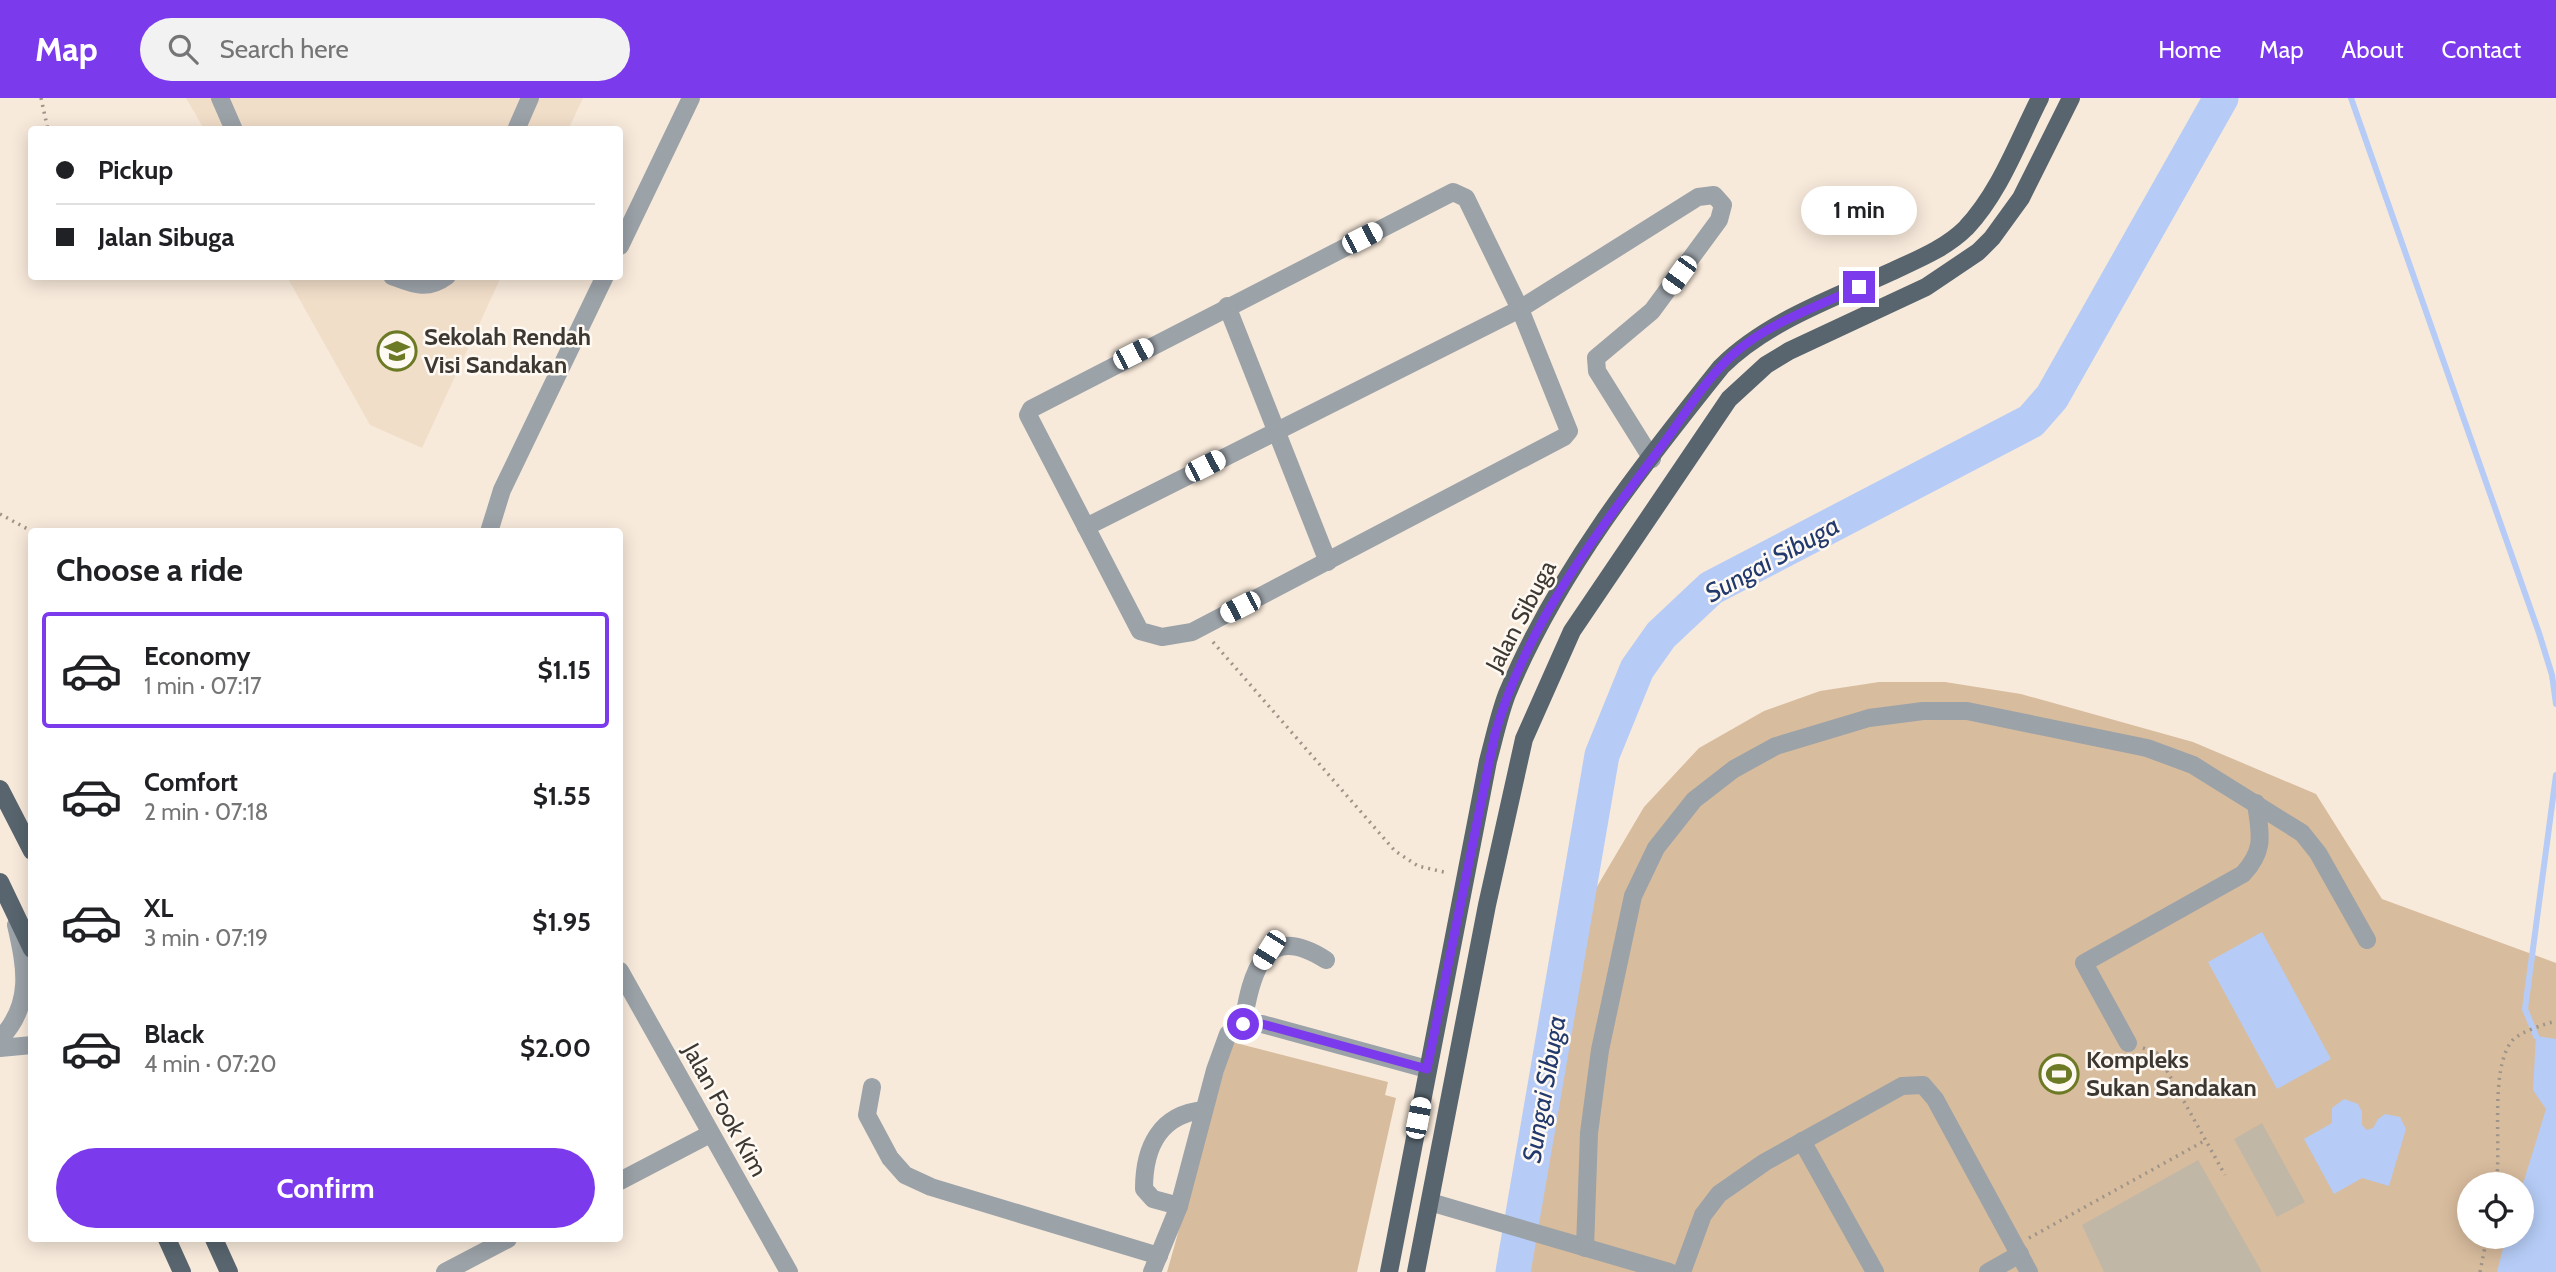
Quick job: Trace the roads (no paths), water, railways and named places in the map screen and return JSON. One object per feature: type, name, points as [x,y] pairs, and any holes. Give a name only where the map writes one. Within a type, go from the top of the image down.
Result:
[{"type":"main road","name":"Jalan Sibuga","points":[[1389,1272],[1488,761],[1506,696],[1562,585],[1602,523],[1721,367],[1748,342],[1926,256],[1964,229],[1992,194],[2040,98]]},
{"type":"main road","points":[[1416,1272],[1487,905],[1524,739],[1572,631],[1674,477],[1730,399],[1766,365],[1789,351],[1926,287],[1978,251],[1992,238],[2021,198],[2071,98]]},
{"type":"main road","points":[[0,789],[28,843]]},
{"type":"main road","points":[[0,883],[28,941]]},
{"type":"main road","points":[[168,1242],[182,1272]]},
{"type":"main road","points":[[215,1242],[229,1272]]},
{"type":"street","points":[[220,98],[232,126]]},
{"type":"street","points":[[518,126],[530,98]]},
{"type":"street","points":[[623,240],[691,98]]},
{"type":"street","points":[[1453,192],[1466,198],[1520,309],[1569,431],[1564,437],[1201,628],[1178,637],[1148,636],[1140,631],[1028,415],[1031,409],[1227,306],[1453,192]]},
{"type":"street","points":[[1086,527],[1520,309],[1699,197],[1714,195],[1720,198],[1723,205],[1718,220],[1652,311],[1596,358],[1597,371],[1652,459]]},
{"type":"street","points":[[403,280],[419,286],[434,286],[442,280]]},
{"type":"street","points":[[490,528],[502,491],[603,280]]},
{"type":"street","points":[[1227,306],[1328,562]]},
{"type":"street","points":[[1585,1248],[1589,1133],[1596,1078],[1633,896],[1664,838],[1694,800],[1734,769],[1776,746],[1869,718],[1923,711],[1966,711],[2147,748],[2193,765],[2302,833],[2318,853],[2367,940]]},
{"type":"street","points":[[2128,1043],[2084,963],[2243,874],[2255,861],[2261,842],[2256,803]]},
{"type":"street","points":[[0,1040],[20,1010],[26,981],[13,910]]},
{"type":"street","points":[[1243,1024],[1250,980],[1269,950],[1285,945],[1311,950],[1326,960]]},
{"type":"street","name":"Jalan Fook Kim","points":[[623,976],[789,1272]]},
{"type":"street","points":[[872,1087],[867,1115],[890,1158],[905,1175],[931,1187],[1156,1264],[1179,1206],[1204,1110],[1228,1034],[1243,1024],[1262,1024],[1427,1069]]},
{"type":"street","points":[[0,1048],[28,1045]]},
{"type":"street","points":[[1682,1272],[1703,1215],[1718,1194],[1802,1140],[1902,1086],[1923,1085],[1935,1099],[2029,1272]]},
{"type":"street","points":[[1179,1206],[1153,1199],[1144,1189],[1144,1171],[1157,1136],[1168,1122],[1185,1112],[1204,1110]]},
{"type":"street","points":[[623,1179],[710,1134]]},
{"type":"street","points":[[1802,1140],[1875,1272]]},
{"type":"street","points":[[1430,1202],[1585,1248],[1613,1264],[1669,1272]]},
{"type":"street","points":[[445,1272],[502,1242]]},
{"type":"street","points":[[1988,1272],[2018,1250]]},
{"type":"water","points":[[2262,932],[2331,1059],[2277,1089],[2208,962]]},
{"type":"water","points":[[2536,1036],[2556,1039],[2556,1272],[2497,1272],[2503,1249],[2534,1249],[2534,1172],[2527,1172],[2546,1109],[2533,1090]]},
{"type":"water","points":[[2344,1099],[2358,1104],[2362,1112],[2362,1125],[2367,1130],[2373,1128],[2385,1114],[2400,1117],[2406,1129],[2389,1186],[2362,1178],[2334,1194],[2304,1139],[2332,1123],[2332,1108]]},
{"type":"waterway","name":"Sungai Sibuga","points":[[1513,1272],[1602,755],[1637,669],[1661,635],[1711,588],[2031,421],[2052,397],[2221,98]]},
{"type":"waterway","points":[[2351,98],[2539,633],[2552,675],[2556,704]]},
{"type":"waterway","points":[[2536,1036],[2525,1009],[2556,775]]},
{"type":"place","name":"Sekolah Rendah Visi Sandakan","points":[[397,351]]},
{"type":"place","name":"Kompleks Sukan Sandakan","points":[[2059,1074]]}]
